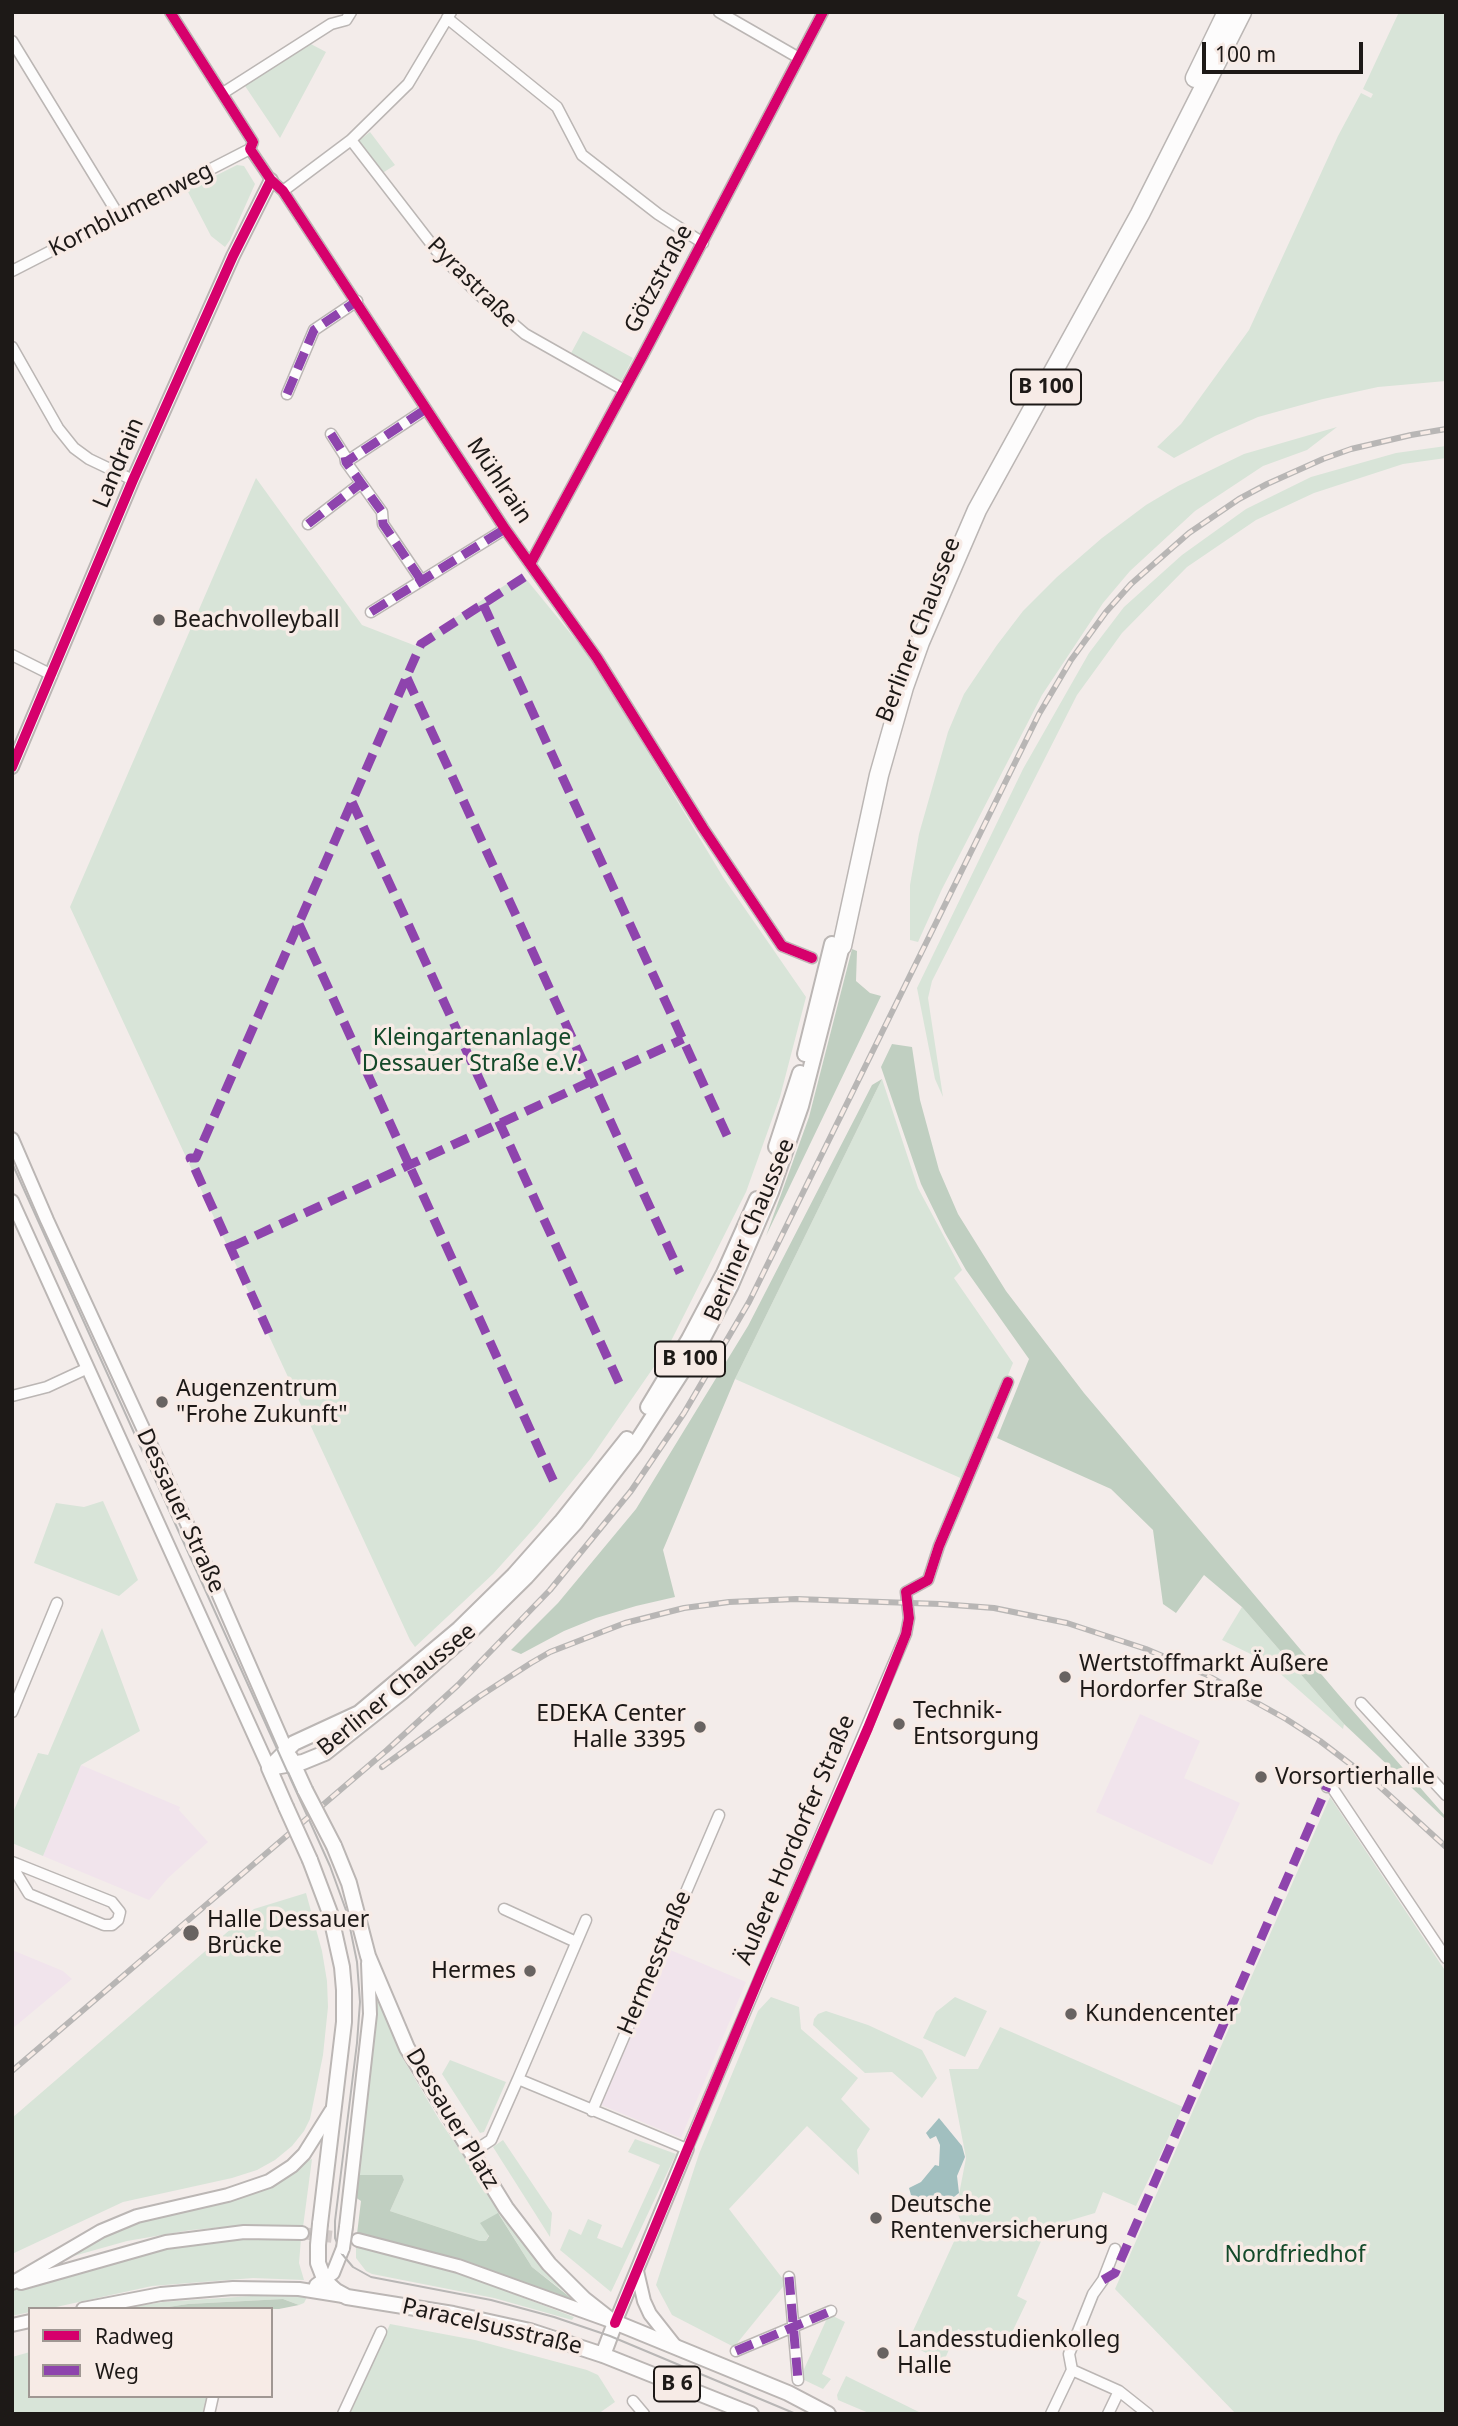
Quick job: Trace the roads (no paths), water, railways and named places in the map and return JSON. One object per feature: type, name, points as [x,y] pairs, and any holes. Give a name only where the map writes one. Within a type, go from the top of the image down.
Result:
[{"type":"highway","name":"Berliner Chaussee","points":[[837,945],[883,720],[911,640],[970,503],[1129,211],[1227,12]]},
{"type":"highway","name":"Berliner Chaussee","points":[[837,945],[900,698],[920,642],[977,510],[1140,214],[1242,12]]},
{"type":"main road","name":"Landrain","points":[[12,767],[133,481],[233,256],[271,180]]},
{"type":"main road","name":"Berliner Chaussee","points":[[269,1768],[286,1749],[308,1735],[359,1713],[459,1629],[514,1575],[561,1522],[625,1441],[689,1339],[724,1273],[763,1186],[801,1072],[837,945]]},
{"type":"main road","name":"Berliner Chaussee","points":[[269,1768],[293,1765],[333,1748],[402,1692],[517,1586],[582,1514],[634,1446],[700,1344],[731,1285],[771,1192],[801,1106],[837,945]]},
{"type":"main road","name":"Dessauer Straße","points":[[12,1139],[212,1579],[293,1765],[334,1846],[349,1883]]},
{"type":"main road","name":"Dessauer Straße","points":[[12,1201],[269,1768],[310,1860],[330,1913],[342,1967],[344,2022],[335,2104]]},
{"type":"main road","points":[[304,1789],[307,1770],[317,1757]]},
{"type":"main road","name":"Dessauer Platz","points":[[349,1883],[368,1956],[407,2048],[506,2208],[549,2264],[584,2299],[614,2322]]},
{"type":"main road","points":[[299,2289],[325,2281],[337,2268],[343,2248],[370,2014],[368,1956]]},
{"type":"main road","points":[[325,2281],[318,2263],[318,2245],[335,2104]]},
{"type":"main road","points":[[12,2285],[101,2231],[137,2216],[229,2195],[269,2181],[292,2166],[304,2154],[335,2104]]},
{"type":"main road","name":"Äußere Hordorfer Straße","points":[[614,2322],[687,2149]]},
{"type":"main road","points":[[12,2285],[166,2242],[211,2235],[302,2233]]},
{"type":"main road","name":"Paracelsusstraße","points":[[358,2240],[425,2256],[614,2322],[788,2393],[828,2414]]},
{"type":"main road","points":[[636,2271],[650,2314],[676,2347]]},
{"type":"main road","name":"Paracelsusstraße","points":[[325,2281],[347,2297]]},
{"type":"main road","name":"Paracelsusstraße","points":[[95,2307],[187,2292],[246,2288],[299,2289],[530,2331],[603,2355],[751,2414]]},
{"type":"main road","points":[[603,2355],[614,2322]]},
{"type":"street","name":"Mühlrain","points":[[170,12],[253,142],[250,149],[271,180],[283,191],[505,529],[597,658],[703,828],[782,946],[812,958]]},
{"type":"street","points":[[223,93],[331,24],[346,20],[351,12]]},
{"type":"street","points":[[719,12],[799,58]]},
{"type":"street","name":"Götzstraße","points":[[530,564],[823,12]]},
{"type":"street","points":[[283,191],[351,140],[408,84],[449,15],[556,107],[582,155],[658,214],[702,243]]},
{"type":"street","points":[[12,40],[119,216]]},
{"type":"street","name":"Pyrastraße","points":[[351,140],[436,250],[476,292],[524,334],[624,390]]},
{"type":"street","name":"Kornblumenweg","points":[[12,271],[250,149]]},
{"type":"street","points":[[287,394],[314,330],[357,301]]},
{"type":"street","points":[[12,347],[58,428],[74,448],[89,459],[133,481]]},
{"type":"street","points":[[346,462],[426,410]]},
{"type":"street","points":[[331,434],[360,484],[382,512],[383,524],[421,580]]},
{"type":"street","points":[[308,524],[360,484]]},
{"type":"street","points":[[371,612],[505,529]]},
{"type":"street","points":[[12,655],[52,675]]},
{"type":"street","points":[[12,1396],[47,1387],[88,1368]]},
{"type":"street","name":"Äußere Hordorfer Straße","points":[[687,2149],[906,1634],[909,1618],[906,1592],[928,1580],[939,1546],[1008,1382]]},
{"type":"street","points":[[12,1712],[57,1603]]},
{"type":"street","points":[[1360,1703],[1446,1795]]},
{"type":"street","points":[[1327,1787],[1331,1786],[1446,1958]]},
{"type":"street","name":"Hermesstraße","points":[[592,2111],[719,1815]]},
{"type":"street","points":[[12,1864],[112,1902],[120,1912],[118,1920],[112,1925],[104,1925],[29,1894],[12,1864]]},
{"type":"street","points":[[504,1909],[576,1942]]},
{"type":"street","points":[[471,2153],[491,2140],[586,1920]]},
{"type":"street","points":[[518,2079],[687,2149]]},
{"type":"street","points":[[1051,2414],[1072,2370],[1069,2354],[1115,2249]]},
{"type":"street","points":[[789,2277],[799,2380]]},
{"type":"street","points":[[736,2351],[831,2311]]},
{"type":"street","points":[[343,2414],[380,2332]]},
{"type":"street","points":[[1072,2370],[1119,2391],[1148,2414]]},
{"type":"street","points":[[1108,2414],[1119,2391]]},
{"type":"street","points":[[633,2401],[644,2414]]},
{"type":"water","points":[[939,2118],[962,2146],[965,2157],[957,2176],[959,2193],[946,2203],[935,2198],[924,2201],[911,2195],[909,2188],[921,2182],[935,2165],[939,2166],[940,2145],[936,2136],[930,2139],[926,2133]]},
{"type":"tunnel","points":[[302,2233],[358,2240]]},
{"type":"tram line","points":[[12,1163],[330,1866],[347,1913],[357,1962],[360,2002],[335,2221],[335,2238],[342,2254],[353,2267],[371,2277],[491,2300],[554,2317],[610,2336],[796,2414]]},
{"type":"railway","points":[[12,2071],[387,1750],[458,1685],[550,1590],[631,1491],[684,1413],[749,1302],[1039,714],[1071,660],[1106,612],[1131,584],[1189,533],[1239,499],[1267,484],[1351,449],[1446,429]]},
{"type":"railway","points":[[382,1767],[480,1696],[531,1663],[550,1652],[625,1623],[684,1608],[729,1602],[796,1599],[994,1608],[1067,1623],[1146,1649],[1205,1674],[1320,1741],[1378,1785],[1446,1847]]},
{"type":"place","name":"Beachvolleyball","points":[[159,620]]},
{"type":"place","name":"Augenzentrum \"Frohe Zukunft\"","points":[[162,1402]]},
{"type":"place","name":"Wertstoffmarkt Äußere Hordorfer Straße","points":[[1065,1677]]},
{"type":"place","name":"Technik- Entsorgung","points":[[899,1724]]},
{"type":"place","name":"EDEKA Center Halle 3395","points":[[700,1727]]},
{"type":"place","name":"Vorsortierhalle","points":[[1261,1777]]},
{"type":"place","name":"Halle Dessauer Brücke","points":[[191,1933]]},
{"type":"place","name":"Hermes","points":[[530,1971]]},
{"type":"place","name":"Kundencenter","points":[[1071,2014]]},
{"type":"place","name":"Deutsche Rentenversicherung","points":[[876,2218]]},
{"type":"place","name":"Landesstudienkolleg Halle","points":[[883,2353]]},
{"type":"park label","name":"Kleingartenanlage Dessauer Straße e.V.","points":[[472,1051]]},
{"type":"park label","name":"Nordfriedhof","points":[[1295,2255]]}]
